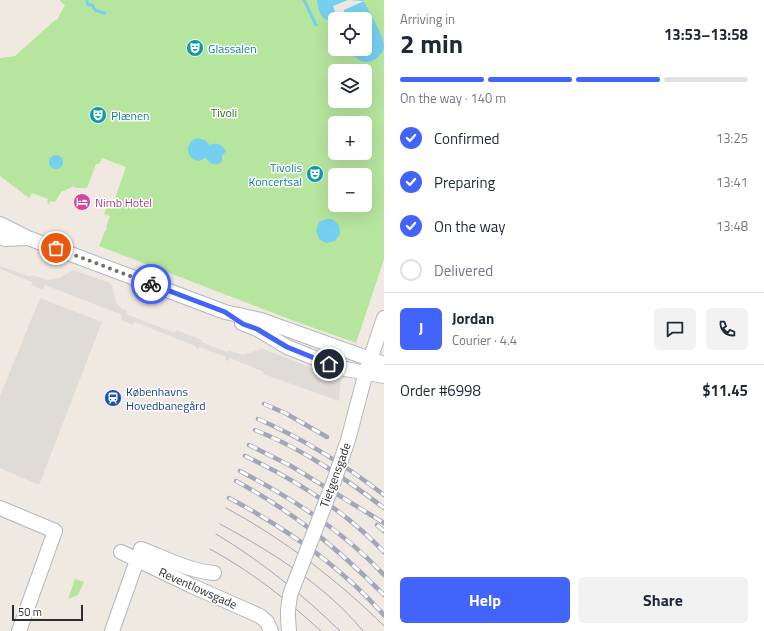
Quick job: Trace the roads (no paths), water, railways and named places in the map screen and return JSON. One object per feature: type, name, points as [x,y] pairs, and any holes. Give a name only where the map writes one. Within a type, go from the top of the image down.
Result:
[{"type":"street","points":[[0,224],[22,235],[225,312],[243,324],[257,329],[295,351],[340,368],[384,364]]},
{"type":"street","points":[[0,230],[22,235]]},
{"type":"street","points":[[0,237],[6,239],[22,235]]},
{"type":"street","name":"Tietgensgade","points":[[289,624],[288,610],[290,595],[334,481],[348,440],[368,366],[384,318]]},
{"type":"street","points":[[368,366],[384,376]]},
{"type":"street","points":[[0,508],[55,530],[19,631]]},
{"type":"street","points":[[112,631],[141,549],[197,570],[214,573]]},
{"type":"street","name":"Reventlowsgade","points":[[121,552],[260,616],[264,619],[271,630]]},
{"type":"street","points":[[167,574],[182,565]]},
{"type":"water","points":[[317,0],[363,0],[369,12],[328,12],[328,20],[326,20],[320,14]]},
{"type":"water","points":[[372,17],[383,41],[383,51],[375,59],[367,62],[363,62],[355,56],[372,56]]},
{"type":"water","points":[[197,138],[205,140],[210,145],[221,145],[226,151],[222,156],[222,162],[213,164],[206,158],[198,161],[191,157],[188,150],[189,146],[193,140]]},
{"type":"water","points":[[53,155],[59,155],[63,159],[63,165],[59,169],[53,169],[49,165],[49,159]]},
{"type":"water","points":[[332,219],[339,225],[340,234],[335,241],[326,243],[319,239],[316,231],[319,222]]},
{"type":"waterway","points":[[304,0],[316,25]]},
{"type":"waterway","points":[[87,1],[88,5],[92,5],[96,11],[98,11]]},
{"type":"waterway","points":[[100,12],[105,13]]},
{"type":"tram line","points":[[226,508],[268,533],[309,561],[367,609],[384,626]]},
{"type":"tram line","points":[[220,524],[259,546],[315,584],[348,614],[363,631]]},
{"type":"tram line","points":[[216,534],[249,555],[281,579],[340,631]]},
{"type":"tram line","points":[[210,549],[254,576],[295,608],[321,631]]},
{"type":"railway","points":[[264,404],[285,413],[327,437]]},
{"type":"railway","points":[[258,419],[292,435],[324,453],[384,495]]},
{"type":"railway","points":[[255,430],[290,446],[322,464],[384,508]]},
{"type":"railway","points":[[249,445],[291,466],[384,523]]},
{"type":"railway","points":[[245,456],[283,475],[319,498],[353,523],[384,552]]},
{"type":"railway","points":[[240,471],[279,493],[316,517],[352,544],[384,575]]},
{"type":"railway","points":[[236,481],[277,506],[314,532],[384,595]]},
{"type":"railway","points":[[229,498],[271,522],[312,550],[350,581],[384,615]]},
{"type":"railway","points":[[377,525],[384,531]]},
{"type":"place","name":"Glassalen","points":[[195,48]]},
{"type":"place","name":"Plænen","points":[[98,115]]},
{"type":"place","name":"Tivolis Koncertsal","points":[[315,174]]},
{"type":"place","name":"Nimb Hotel","points":[[82,202]]},
{"type":"place","name":"Københavns Hovedbanegård","points":[[113,398]]},
{"type":"park label","name":"Tivoli","points":[[224,112]]}]
